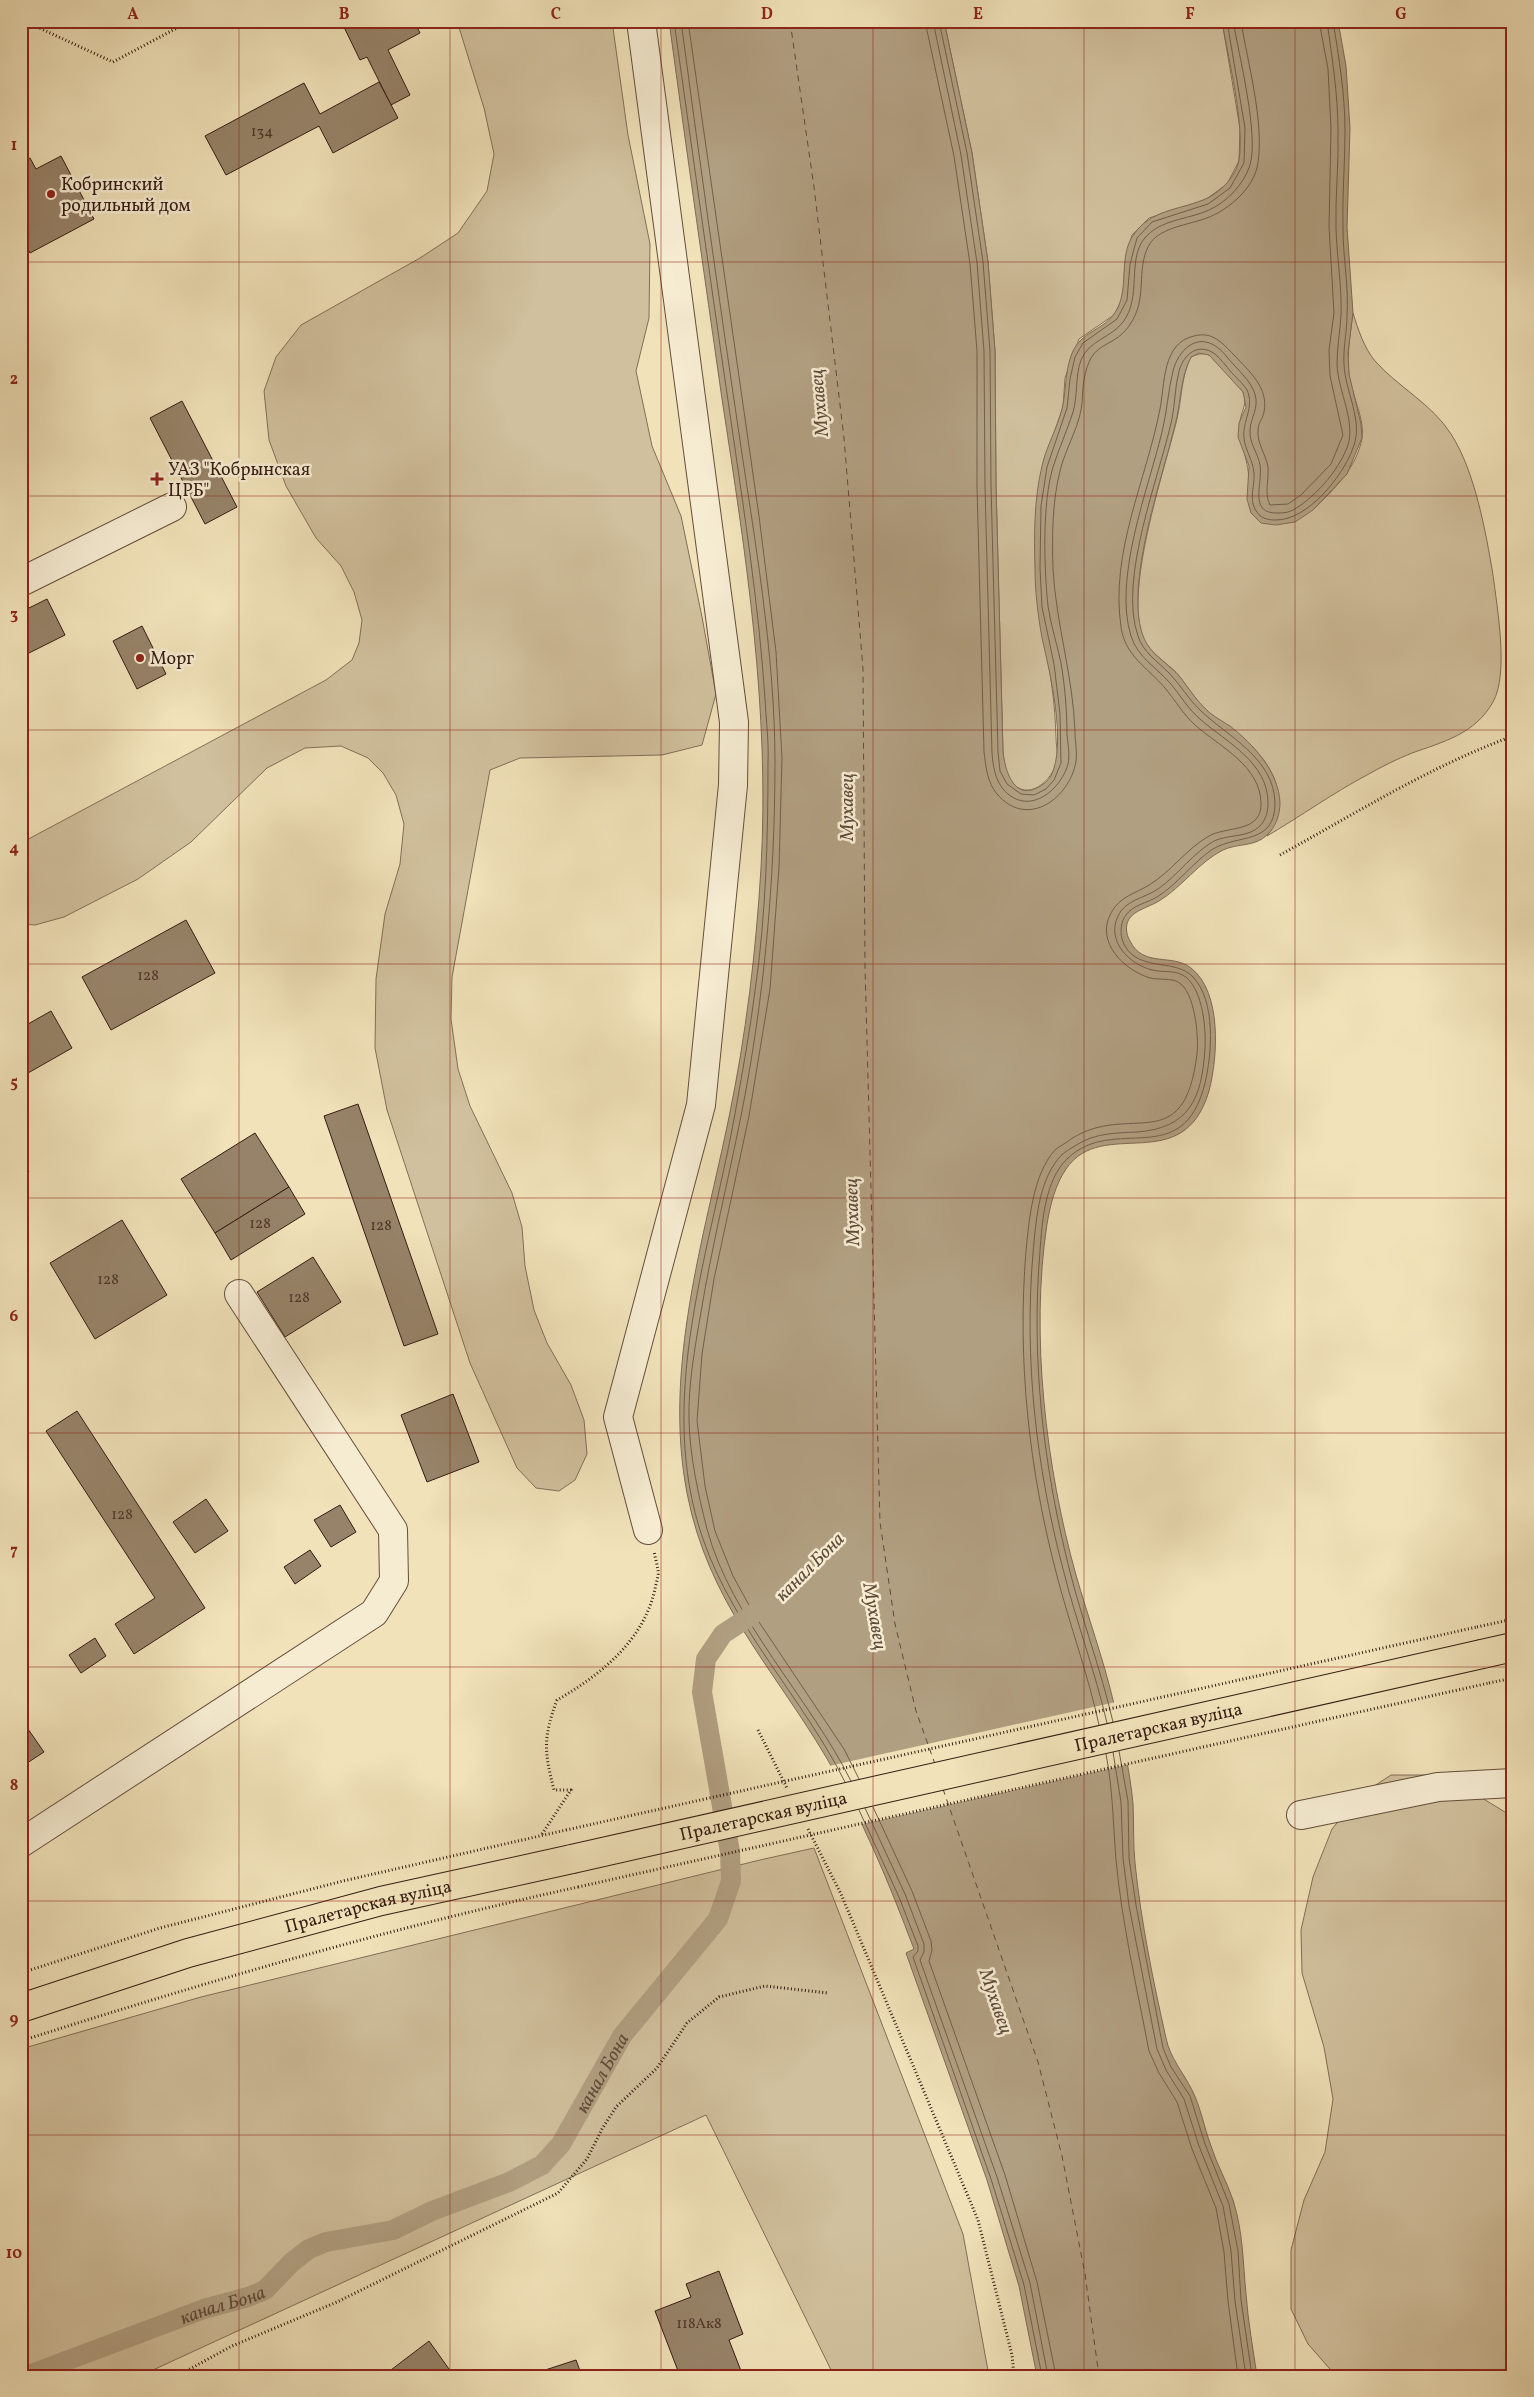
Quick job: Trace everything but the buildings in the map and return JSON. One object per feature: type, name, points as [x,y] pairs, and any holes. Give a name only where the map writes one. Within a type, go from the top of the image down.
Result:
[{"type":"main road","name":"Пралетарская вуліца","points":[[21,2008],[216,1946],[382,1901],[1513,1647]]},
{"type":"street","points":[[641,21],[734,722],[733,785],[701,1104],[618,1417],[648,1530]]},
{"type":"street","points":[[21,582],[172,507]]},
{"type":"street","points":[[21,1843],[374,1613],[394,1581],[393,1530],[239,1294]]},
{"type":"street","points":[[1301,1815],[1438,1787],[1513,1783]]},
{"type":"path","points":[[24,21],[113,62],[190,21]]},
{"type":"path","points":[[1280,855],[1414,781],[1476,750],[1513,736]]},
{"type":"path","points":[[542,1835],[570,1790],[554,1790],[545,1748],[546,1728],[557,1700],[578,1688],[624,1651],[651,1608],[658,1572],[648,1530]]},
{"type":"path","points":[[21,1973],[160,1928],[344,1881],[1513,1618]]},
{"type":"path","points":[[21,2040],[298,1956],[507,1903],[1513,1678]]},
{"type":"path","points":[[758,1730],[788,1791]]},
{"type":"path","points":[[806,1825],[841,1894],[978,2220],[1012,2355],[1014,2376]]},
{"type":"path","points":[[177,2376],[232,2346],[337,2302],[558,2193],[587,2159],[602,2129],[616,2107],[657,2068],[686,2023],[720,1997],[765,1986],[828,1993]]},
{"type":"shaded area","points":[[457,21],[612,21],[628,135],[650,244],[649,318],[636,371],[652,446],[681,516],[716,694],[702,745],[662,755],[520,758],[490,770],[452,977],[451,1019],[458,1069],[470,1106],[512,1193],[522,1227],[525,1266],[534,1310],[547,1343],[571,1385],[584,1420],[587,1454],[575,1480],[559,1491],[536,1488],[517,1468],[470,1363],[387,1110],[375,1048],[376,979],[385,914],[400,864],[404,824],[396,795],[383,773],[368,758],[341,746],[305,748],[267,768],[191,842],[138,879],[64,917],[35,925],[21,924],[21,843],[326,680],[352,660],[359,643],[362,620],[354,592],[341,566],[316,538],[286,486],[269,440],[264,391],[276,357],[301,325],[420,258],[458,233],[487,191],[494,154],[484,108]]},
{"type":"shaded area","points":[[944,21],[1222,21],[1240,128],[1239,161],[1227,184],[1205,200],[1149,218],[1132,235],[1125,263],[1123,298],[1114,315],[1079,339],[1065,378],[1063,407],[1054,433],[1043,639],[1055,712],[1057,760],[1055,768],[1045,782],[1032,790],[1024,790],[1017,787],[1011,781],[1006,771],[1003,756],[996,486],[995,351],[988,262],[972,153]]},
{"type":"shaded area","points":[[1353,313],[1371,356],[1443,423],[1451,434],[1467,466],[1483,522],[1493,575],[1501,658],[1498,690],[1486,713],[1468,729],[1447,740],[1406,755],[1378,769],[1267,836],[1275,823],[1276,816],[1276,787],[1274,778],[1255,750],[1206,710],[1176,672],[1148,647],[1139,622],[1138,595],[1141,565],[1155,500],[1177,419],[1183,380],[1191,357],[1202,354],[1209,355],[1243,392],[1245,401],[1240,421],[1240,432],[1248,467],[1249,482],[1313,510],[1343,478],[1355,459],[1362,438],[1362,422],[1352,390],[1348,367]]},
{"type":"shaded area","points":[[1391,1775],[1431,1775],[1469,1790],[1513,1817],[1513,2376],[1336,2376],[1308,2344],[1291,2309],[1291,2250],[1304,2200],[1325,2152],[1333,2099],[1324,2047],[1302,1973],[1301,1930],[1313,1877],[1332,1829],[1359,1796]]},
{"type":"shaded area","points":[[814,1848],[963,2234],[989,2376],[834,2376],[706,2115],[140,2376],[21,2376],[21,2049],[201,1997]]},
{"type":"water","name":"Мухавец","points":[[669,21],[944,21],[972,153],[988,262],[995,351],[996,486],[1003,752],[1008,774],[1012,781],[1022,790],[1029,791],[1047,781],[1056,762],[1056,708],[1037,604],[1035,517],[1037,491],[1042,466],[1062,409],[1070,359],[1078,343],[1108,320],[1119,305],[1122,295],[1126,253],[1134,234],[1141,226],[1157,215],[1203,200],[1215,194],[1231,179],[1234,173],[1239,160],[1240,128],[1222,21],[1338,21],[1346,66],[1350,128],[1347,227],[1353,313],[1348,352],[1349,374],[1361,424],[1362,438],[1347,474],[1313,510],[1295,522],[1276,525],[1261,523],[1251,513],[1247,499],[1249,466],[1238,437],[1239,423],[1246,407],[1243,392],[1209,355],[1199,353],[1191,357],[1187,365],[1177,417],[1153,505],[1140,568],[1138,598],[1140,623],[1147,644],[1180,677],[1206,709],[1230,726],[1256,750],[1275,780],[1279,792],[1279,812],[1273,828],[1262,839],[1223,850],[1214,855],[1175,889],[1155,903],[1138,911],[1129,919],[1127,933],[1136,949],[1150,957],[1175,961],[1191,968],[1201,979],[1208,993],[1213,1008],[1215,1026],[1214,1061],[1209,1091],[1197,1117],[1181,1133],[1162,1140],[1100,1146],[1082,1154],[1066,1169],[1056,1189],[1048,1217],[1042,1267],[1040,1311],[1044,1401],[1056,1491],[1065,1534],[1109,1684],[1125,1752],[1133,1804],[1134,1856],[1152,1973],[1168,2045],[1195,2097],[1213,2153],[1231,2193],[1236,2212],[1241,2235],[1248,2314],[1257,2376],[1037,2376],[1019,2286],[987,2180],[906,1953],[914,1949],[895,1900],[863,1827],[839,1780],[805,1724],[744,1632],[726,1600],[710,1567],[697,1532],[687,1493],[681,1446],[680,1399],[683,1351],[698,1257],[729,1117],[745,1024],[759,899],[763,809],[759,691],[754,632]]},
{"type":"pier","points":[[1116,1702],[1130,1764],[858,1825],[829,1766]]},
{"type":"waterway","name":"канал Бона","points":[[26,2376],[204,2309],[248,2297],[265,2290],[292,2262],[309,2249],[326,2242],[393,2230],[432,2211],[509,2182],[542,2165],[561,2144],[622,2036],[718,1919],[731,1881],[730,1852],[702,1692],[706,1659],[723,1634],[761,1609]]},
{"type":"ferry route","points":[[790,21],[814,187],[844,438],[863,669],[865,967],[880,1522],[895,1624],[916,1711],[935,1764]]},
{"type":"ferry route","points":[[943,1789],[1038,2062],[1062,2156],[1085,2274],[1099,2376]]},
{"type":"place","name":"Кобринский родильный дом","points":[[51,194]]},
{"type":"place","name":"УАЗ \"Кобрынская ЦРБ\"","points":[[157,479]]},
{"type":"place","name":"Морг","points":[[140,658]]}]
